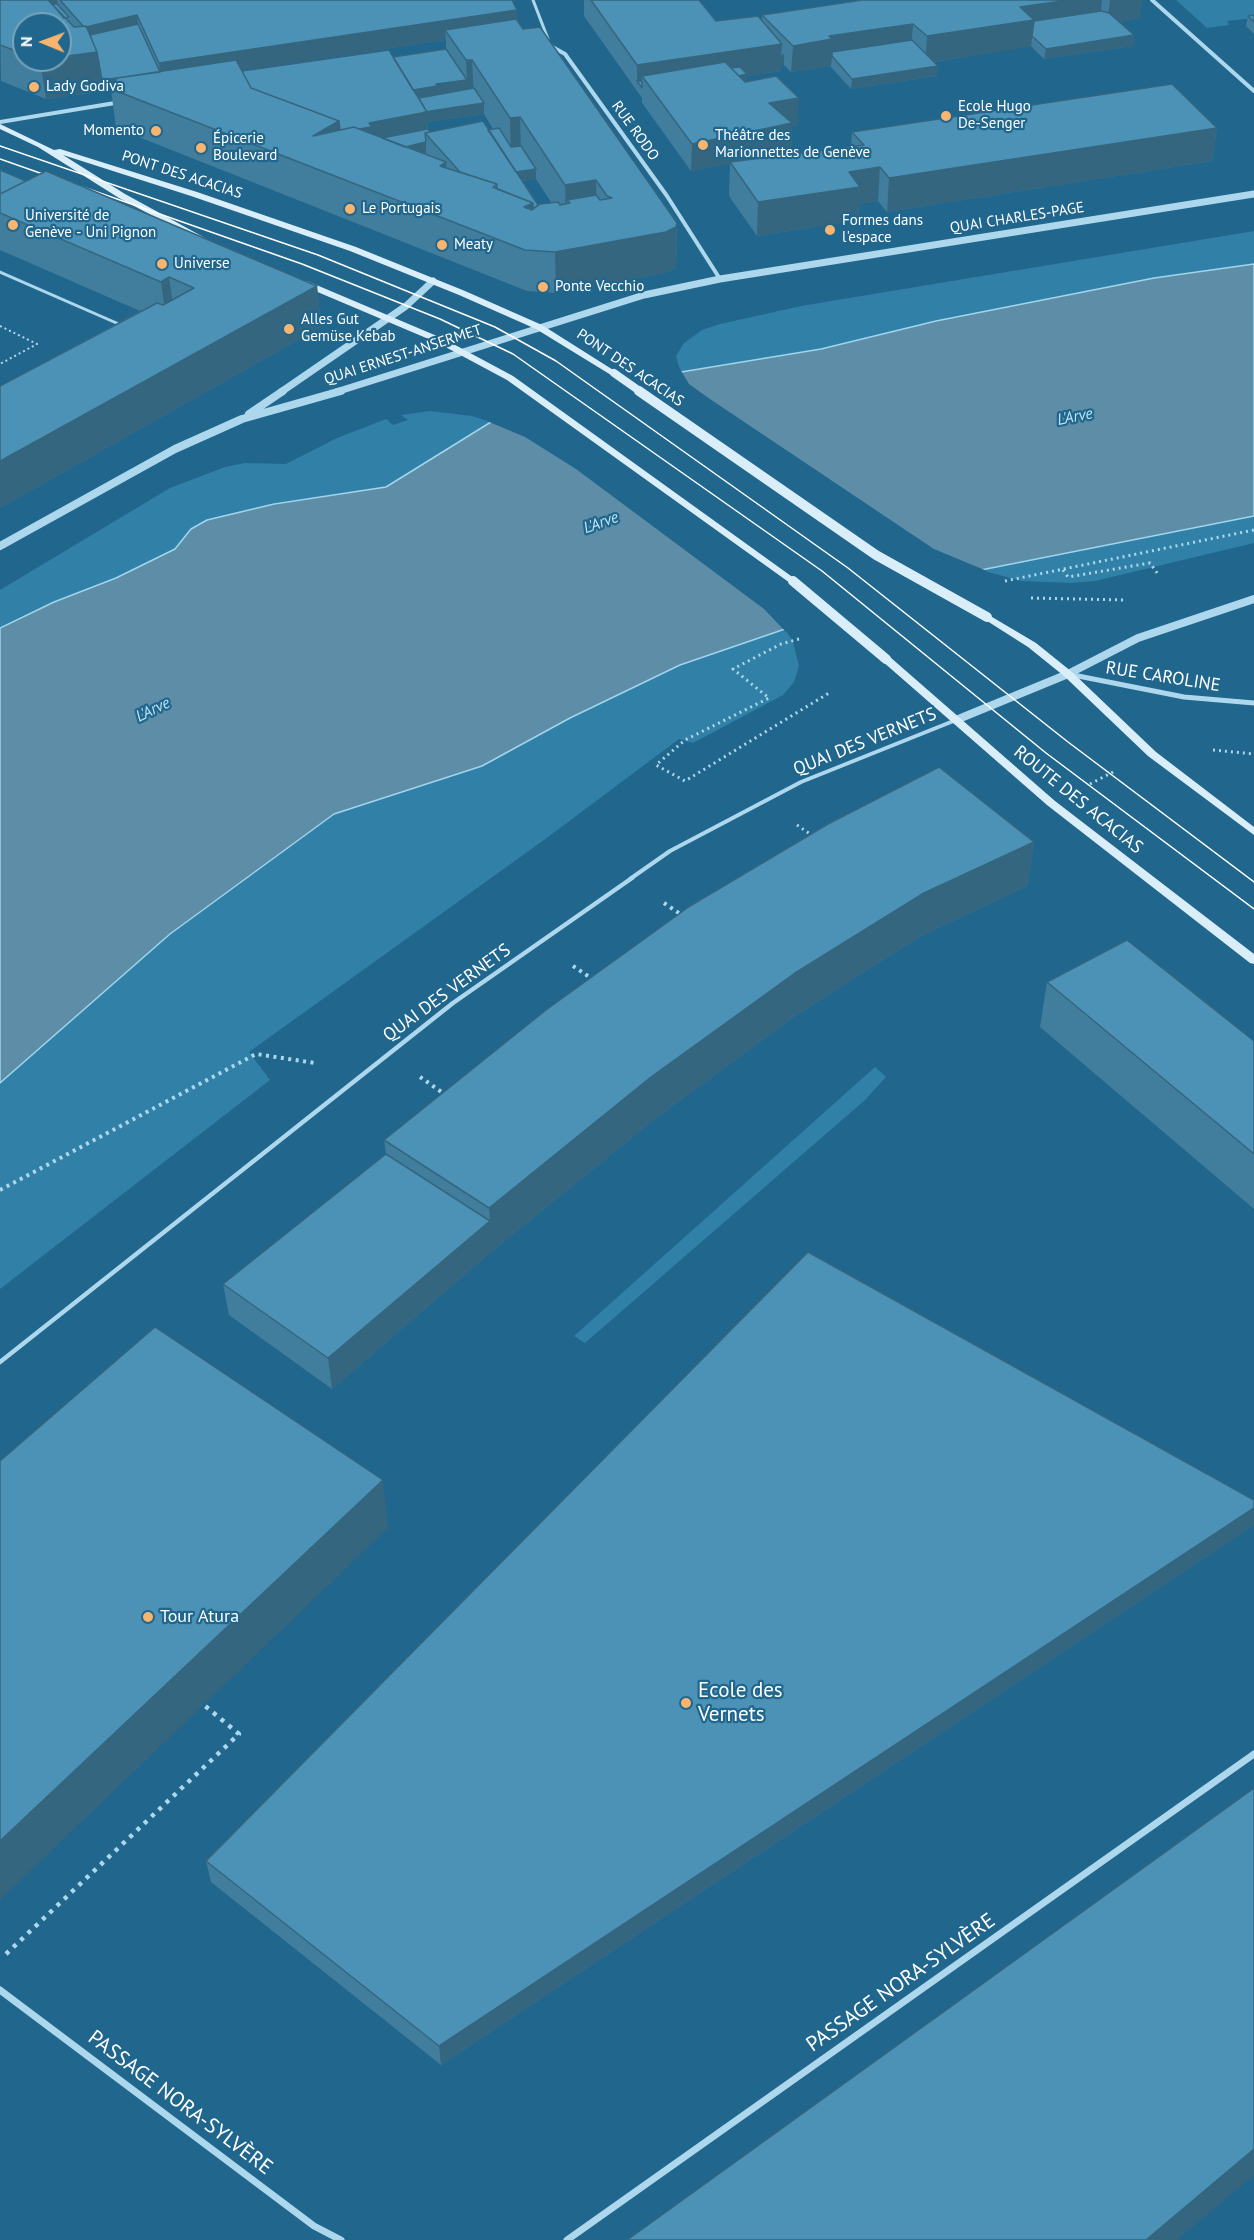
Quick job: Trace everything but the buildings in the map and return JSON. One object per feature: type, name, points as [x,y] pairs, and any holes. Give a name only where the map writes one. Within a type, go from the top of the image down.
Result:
[{"type":"main road","points":[[0,124],[41,146]]},
{"type":"main road","name":"PONT DES ACACIAS","points":[[41,146],[122,196],[207,241]]},
{"type":"main road","name":"PONT DES ACACIAS","points":[[41,146],[217,201],[353,249],[539,327],[614,373],[876,555],[987,617],[1032,645],[1068,674]]},
{"type":"main road","points":[[297,280],[460,351]]},
{"type":"main road","name":"ROUTE DES ACACIAS","points":[[460,351],[521,385],[796,584],[1051,803],[1254,960]]},
{"type":"main road","points":[[1068,674],[1152,754],[1254,832]]},
{"type":"street","points":[[1152,0],[1254,91]]},
{"type":"street","points":[[539,43],[550,44]]},
{"type":"street","name":"RUE RODO","points":[[550,44],[558,48],[572,63],[667,196],[720,279]]},
{"type":"street","points":[[0,124],[125,101]]},
{"type":"street","name":"QUAI CHARLES-PAGE","points":[[539,327],[644,295],[720,279],[1254,194]]},
{"type":"street","name":"QUAI ERNEST-ANSERMET","points":[[242,419],[406,306],[433,281]]},
{"type":"street","name":"QUAI ERNEST-ANSERMET","points":[[0,546],[175,448],[242,419],[360,385],[539,327]]},
{"type":"street","points":[[956,720],[1068,674],[1138,638],[1254,599]]},
{"type":"street","name":"RUE CAROLINE","points":[[1068,674],[1184,697],[1254,703]]},
{"type":"street","name":"PASSAGE NORA-SYLVÈRE","points":[[567,2240],[1254,1754]]},
{"type":"street","name":"PASSAGE NORA-SYLVÈRE","points":[[0,1990],[314,2226],[341,2240]]},
{"type":"lane","name":"RUE RODO","points":[[533,0],[550,44]]},
{"type":"lane","points":[[0,272],[131,329]]},
{"type":"lane","name":"QUAI DES VERNETS","points":[[0,1362],[453,1003],[670,851],[801,782],[956,720]]},
{"type":"path","points":[[0,326],[38,344],[0,364]]},
{"type":"path","points":[[1158,574],[1150,563],[1068,577],[1063,570],[1254,530]]},
{"type":"path","points":[[1025,597],[1128,600]]},
{"type":"path","points":[[769,698],[685,740],[656,765],[685,781],[829,693]]},
{"type":"path","points":[[796,824],[822,843]]},
{"type":"path","points":[[664,903],[688,920]]},
{"type":"path","points":[[567,962],[601,985]]},
{"type":"path","points":[[0,1190],[255,1054],[327,1065],[352,1081]]},
{"type":"path","points":[[420,1077],[450,1097]]},
{"type":"path","points":[[0,1960],[239,1734],[204,1706]]},
{"type":"shaded area","points":[[1176,0],[1254,0],[1254,18],[1227,21],[1229,25],[1207,28]]},
{"type":"shaded area","points":[[1254,231],[1254,264],[1154,278],[936,321],[821,349],[681,372],[676,356],[684,343],[702,330],[801,306]]},
{"type":"shaded area","points":[[430,411],[472,416],[491,422],[386,487],[274,503],[191,529],[175,549],[116,578],[54,602],[0,628],[0,590],[170,488],[225,467],[245,463],[286,464],[337,438],[386,419],[393,425],[408,420],[401,415]]},
{"type":"shaded area","points":[[1254,516],[1254,543],[1095,581],[1072,583],[1021,581],[981,570]]},
{"type":"shaded area","points":[[785,629],[793,642],[799,666],[794,682],[783,695],[693,743],[679,739],[544,840],[249,1052],[270,1080],[0,1289],[0,1083],[170,934],[334,814],[482,766],[570,718],[680,665]]},
{"type":"shaded area","points":[[875,1067],[886,1077],[865,1100],[585,1343],[574,1336]]},
{"type":"water","name":"L'Arve","points":[[1254,264],[1254,516],[981,570],[785,629],[680,665],[570,718],[482,766],[334,814],[170,934],[0,1083],[0,628],[54,602],[116,578],[175,549],[191,529],[207,520],[274,504],[386,487],[491,422],[681,372],[821,349],[936,321],[1154,278]]},
{"type":"pier","points":[[680,369],[689,384],[707,397],[934,549],[987,571],[786,632],[764,609],[576,469],[525,437],[487,421]]},
{"type":"tram line","points":[[0,146],[318,255],[495,327],[556,361],[848,568],[1068,742],[1254,882]]},
{"type":"tram line","points":[[0,159],[57,179]]},
{"type":"tram line","points":[[80,186],[302,264],[440,319],[513,354],[822,571],[1046,753],[1254,909]]},
{"type":"place","name":"Lady Godiva","points":[[34,87]]},
{"type":"place","name":"Ecole Hugo De-Senger","points":[[946,116]]},
{"type":"place","name":"Momento","points":[[156,131]]},
{"type":"place","name":"Théâtre des Marionnettes de Genève","points":[[703,145]]},
{"type":"place","name":"Épicerie Boulevard","points":[[201,148]]},
{"type":"place","name":"Le Portugais","points":[[350,209]]},
{"type":"place","name":"Université de Genève - Uni Pignon","points":[[13,225]]},
{"type":"place","name":"Formes dans l'espace","points":[[830,230]]},
{"type":"place","name":"Meaty","points":[[442,245]]},
{"type":"place","name":"Universe","points":[[162,264]]},
{"type":"place","name":"Ponte Vecchio","points":[[543,287]]},
{"type":"place","name":"Alles Gut Gemüse Kebab","points":[[289,329]]},
{"type":"place","name":"Tour Atura","points":[[148,1617]]},
{"type":"place","name":"Ecole des Vernets","points":[[686,1703]]}]
